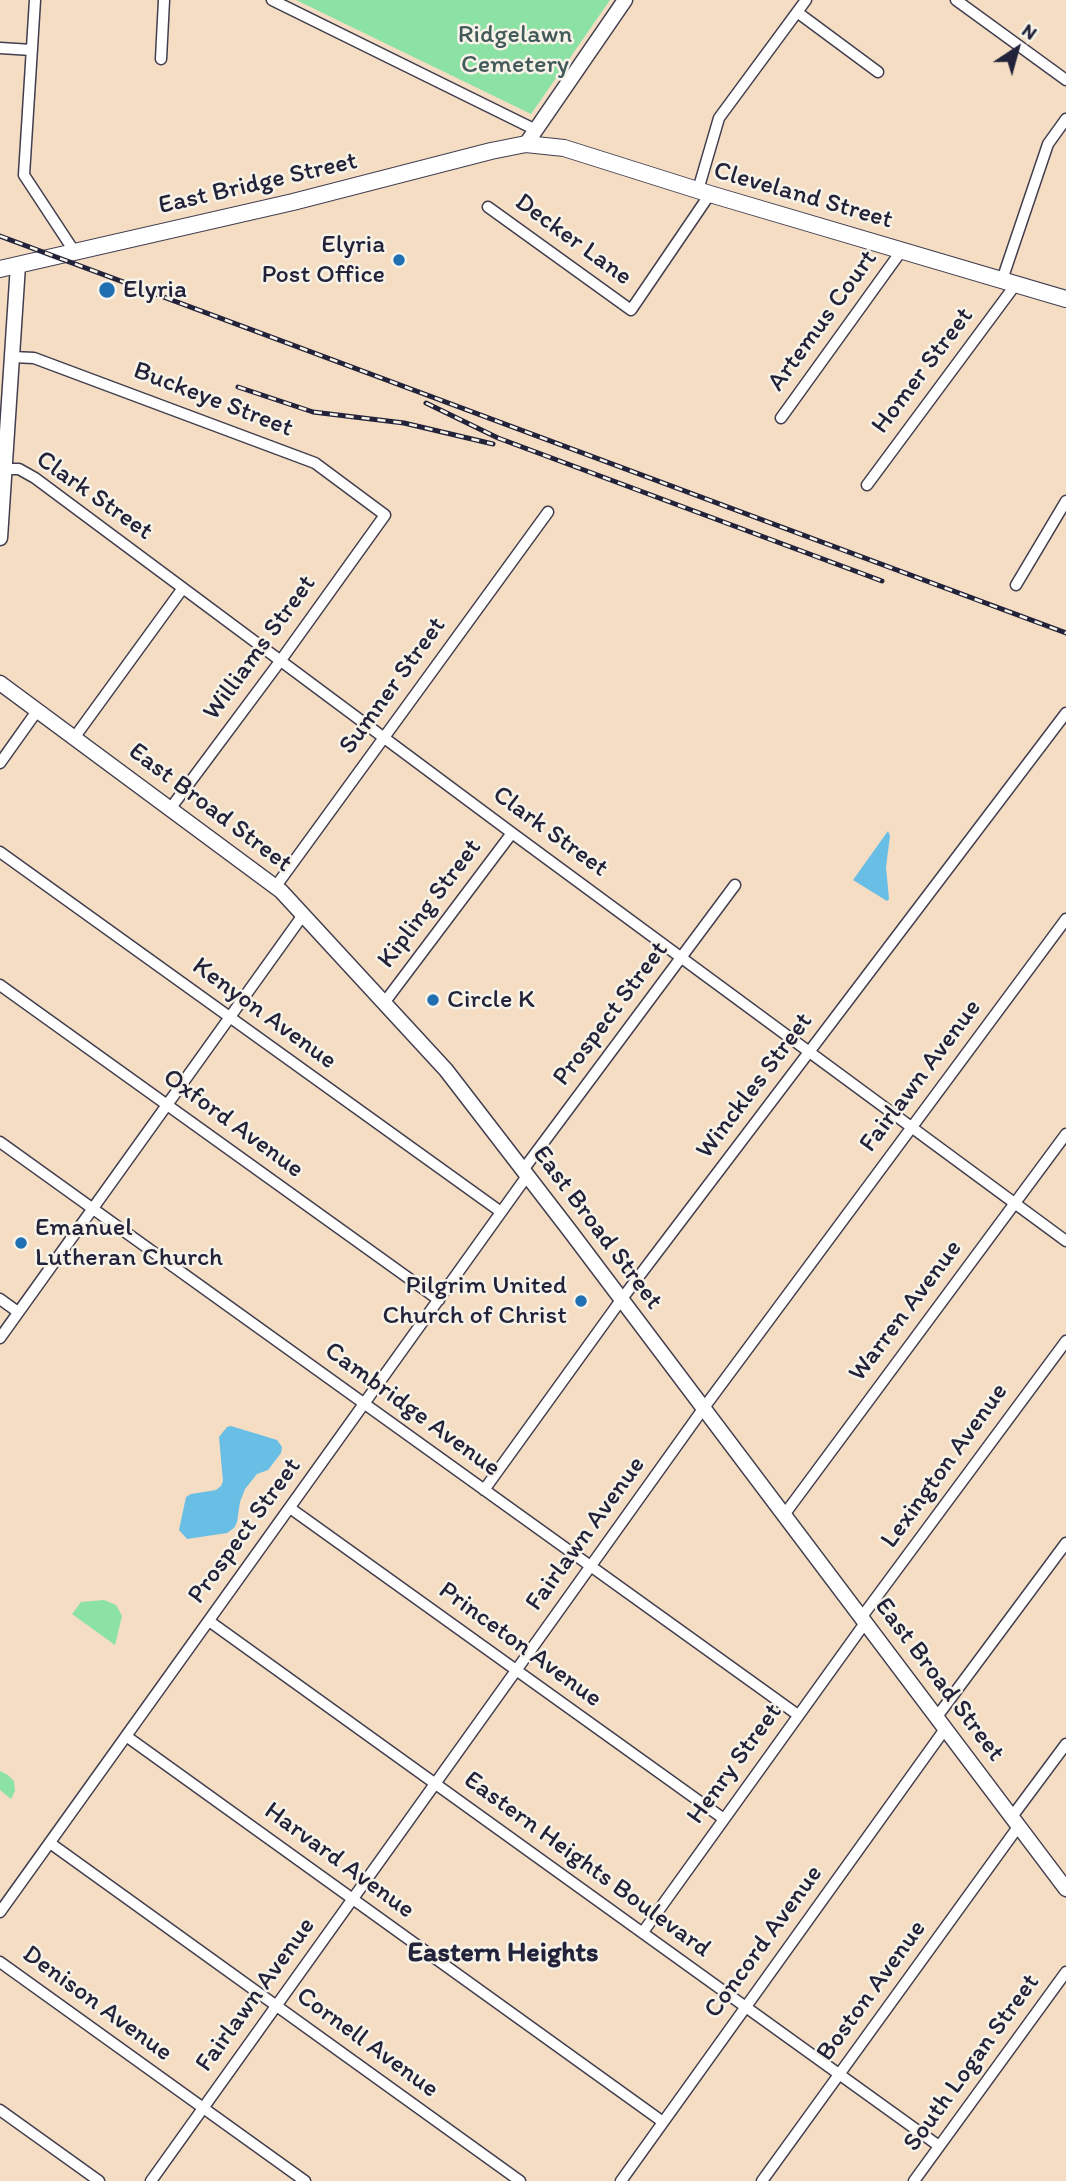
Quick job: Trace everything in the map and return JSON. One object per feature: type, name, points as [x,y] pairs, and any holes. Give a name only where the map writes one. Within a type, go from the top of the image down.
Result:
[{"type":"main road","name":"Cleveland Street","points":[[526,144],[564,148],[1066,299]]},
{"type":"main road","name":"East Bridge Street","points":[[0,269],[268,208],[526,144]]},
{"type":"street","points":[[35,0],[24,175],[74,251]]},
{"type":"street","points":[[161,60],[164,0]]},
{"type":"street","points":[[272,0],[536,130]]},
{"type":"street","points":[[526,144],[625,0]]},
{"type":"street","points":[[704,192],[719,118],[806,0]]},
{"type":"street","points":[[956,0],[1066,80]]},
{"type":"street","points":[[797,12],[878,72]]},
{"type":"street","points":[[0,48],[32,50]]},
{"type":"street","name":"Homer Street","points":[[867,485],[1009,282],[1048,144],[1066,119]]},
{"type":"street","name":"Decker Lane","points":[[488,207],[631,310],[704,192]]},
{"type":"street","name":"Artemus Court","points":[[780,418],[902,250]]},
{"type":"street","points":[[0,538],[8,367],[18,265]]},
{"type":"street","name":"Buckeye Street","points":[[8,367],[34,358],[315,463],[385,515]]},
{"type":"street","name":"Clark Street","points":[[2,470],[19,469],[35,478],[1066,1241]]},
{"type":"street","points":[[1016,585],[1066,501]]},
{"type":"street","name":"Sumner Street","points":[[276,886],[548,512]]},
{"type":"street","name":"Williams Street","points":[[170,809],[385,515]]},
{"type":"street","points":[[74,738],[183,588]]},
{"type":"street","name":"East Broad Street","points":[[0,682],[276,886],[446,1070],[1066,1889]]},
{"type":"street","points":[[0,763],[37,711]]},
{"type":"street","name":"Winckles Street","points":[[484,1490],[621,1300],[1066,713]]},
{"type":"street","name":"Kipling Street","points":[[384,1003],[512,833]]},
{"type":"street","name":"Kenyon Avenue","points":[[0,852],[501,1212]]},
{"type":"street","name":"Prospect Street","points":[[0,1912],[439,1300],[525,1173],[735,885]]},
{"type":"street","points":[[0,1338],[303,915]]},
{"type":"street","name":"Fairlawn Avenue","points":[[150,2181],[704,1409],[1066,919]]},
{"type":"street","name":"Oxford Avenue","points":[[0,985],[439,1300]]},
{"type":"street","name":"Warren Avenue","points":[[783,1515],[1066,1134]]},
{"type":"street","name":"Cambridge Avenue","points":[[0,1142],[799,1715]]},
{"type":"street","points":[[0,1299],[18,1312]]},
{"type":"street","name":"Lexington Avenue","points":[[863,1620],[1066,1341]]},
{"type":"street","name":"Princeton Avenue","points":[[290,1508],[724,1819]]},
{"type":"street","name":"Concord Avenue","points":[[621,2181],[746,2006],[1066,1543]]},
{"type":"street","name":"Henry Street","points":[[642,1932],[799,1715],[863,1620]]},
{"type":"street","name":"Eastern Heights Boulevard","points":[[209,1621],[939,2146]]},
{"type":"street","name":"Harvard Avenue","points":[[126,1736],[663,2122]]},
{"type":"street","name":"Boston Avenue","points":[[762,2181],[840,2074],[1066,1744]]},
{"type":"street","name":"Cornell Avenue","points":[[50,1843],[520,2181]]},
{"type":"street","name":"Denison Avenue","points":[[0,1962],[305,2181]]},
{"type":"street","name":"South Logan Street","points":[[914,2181],[1066,1972]]},
{"type":"street","points":[[0,2110],[99,2181]]},
{"type":"green space","name":"Ridgelawn Cemetery","points":[[296,0],[610,0],[531,114]]},
{"type":"green space","points":[[104,1600],[116,1605],[122,1616],[115,1645],[72,1614],[81,1602]]},
{"type":"green space","points":[[0,1771],[14,1781],[15,1791],[11,1799],[0,1790]]},
{"type":"water","points":[[888,831],[890,836],[886,867],[887,901],[853,880]]},
{"type":"water","points":[[231,1426],[277,1440],[282,1447],[281,1453],[268,1470],[257,1474],[245,1489],[234,1528],[227,1533],[187,1539],[179,1530],[186,1497],[216,1490],[221,1486],[223,1481],[219,1437]]},
{"type":"railway","points":[[0,236],[1066,633]]},
{"type":"railway","points":[[238,387],[313,412],[404,423],[493,444]]},
{"type":"railway","points":[[426,403],[498,438],[882,581]]},
{"type":"place","name":"Elyria Post Office","points":[[399,260]]},
{"type":"place","name":"Elyria","points":[[107,290]]},
{"type":"place","name":"Circle K","points":[[433,1000]]},
{"type":"place","name":"Emanuel Lutheran Church","points":[[21,1243]]},
{"type":"place","name":"Pilgrim United Church of Christ","points":[[581,1301]]},
{"type":"district","name":"Eastern Heights","points":[[503,1954]]}]
